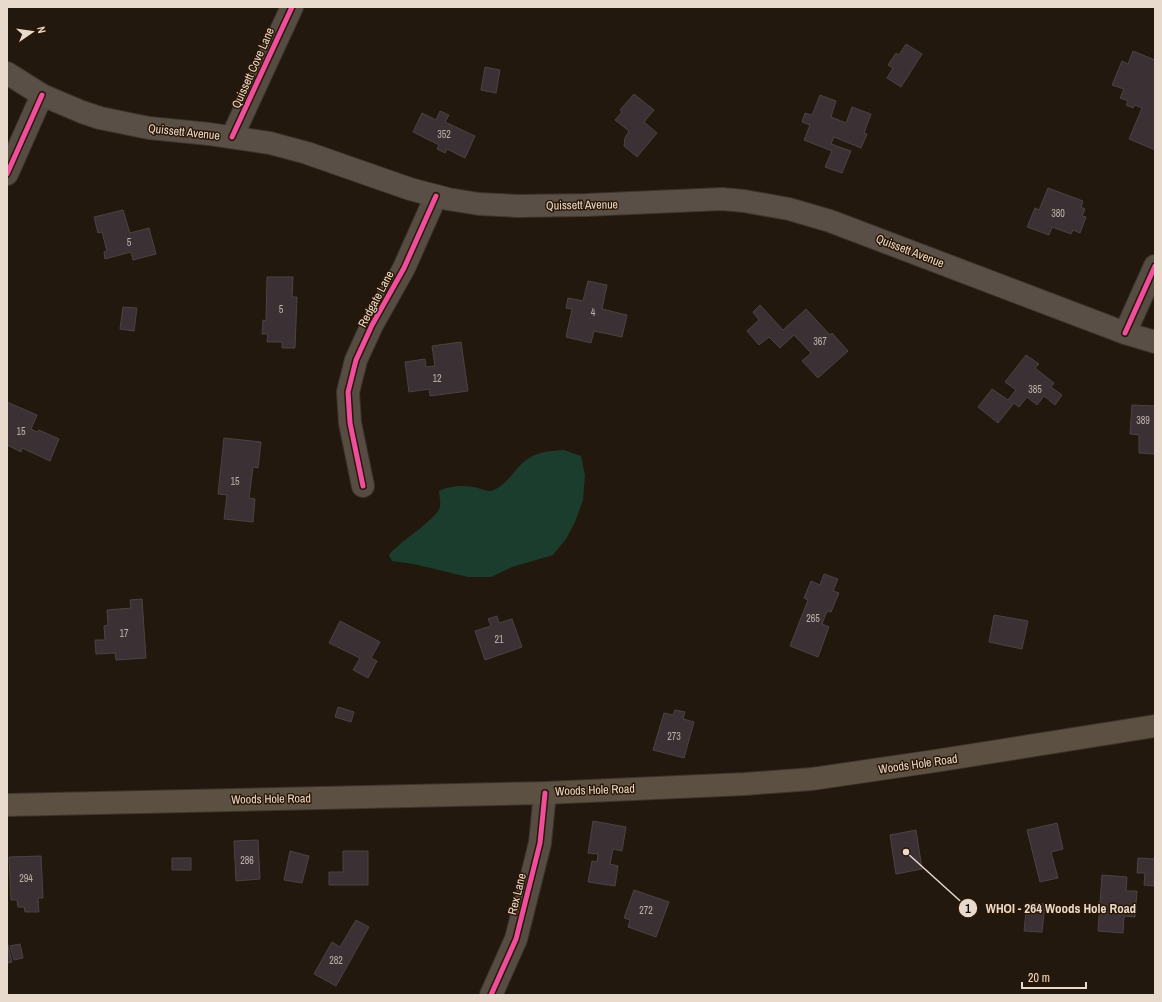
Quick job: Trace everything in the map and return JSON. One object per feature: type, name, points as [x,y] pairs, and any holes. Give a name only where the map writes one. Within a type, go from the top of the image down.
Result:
[{"type":"highway","name":"Woods Hole Road","points":[[7,805],[545,793],[812,779],[1155,726]]},
{"type":"main road","name":"Quissett Avenue","points":[[7,74],[42,95],[82,112],[118,122],[149,128],[270,142],[296,149],[410,189],[436,196],[479,204],[518,206],[586,205],[722,199],[744,201],[789,209],[852,229],[1125,333],[1155,342]]},
{"type":"street","name":"Quissett Cove Lane","points":[[232,137],[292,7]]},
{"type":"street","points":[[7,174],[42,95]]},
{"type":"street","name":"Redgate Lane","points":[[363,486],[350,423],[348,392],[356,360],[372,325],[404,268],[436,196]]},
{"type":"street","points":[[1125,333],[1155,266]]},
{"type":"street","name":"Rex Lane","points":[[491,995],[516,939],[540,843],[545,793]]},
{"type":"green space","points":[[564,450],[581,456],[585,475],[583,500],[575,522],[566,539],[553,555],[512,567],[491,577],[468,577],[414,564],[392,561],[389,555],[394,549],[432,518],[437,512],[440,507],[439,491],[464,486],[490,491],[501,486],[519,466],[529,458],[542,453]]},
{"type":"building","points":[[906,44],[922,54],[901,87],[887,78],[893,68],[888,65],[896,53],[899,55]]},
{"type":"building","points":[[1133,51],[1155,60],[1155,150],[1129,139],[1142,108],[1135,105],[1133,108],[1126,105],[1128,101],[1120,98],[1124,89],[1112,85],[1122,61],[1128,64]]},
{"type":"building","points":[[485,67],[500,70],[496,93],[481,90]]},
{"type":"building","points":[[634,94],[654,110],[644,122],[657,133],[637,157],[624,146],[625,138],[629,131],[615,120],[622,112],[620,110]]},
{"type":"building","points":[[820,95],[836,101],[831,117],[846,123],[852,107],[871,114],[864,133],[867,134],[861,148],[834,137],[831,144],[851,151],[842,173],[825,167],[832,151],[804,140],[810,125],[802,122],[805,113],[812,115]]},
{"type":"building","points":[[440,111],[449,115],[445,122],[475,136],[465,158],[447,149],[445,153],[437,149],[439,145],[413,132],[422,113],[436,120]]},
{"type":"building","points":[[1048,188],[1083,201],[1081,207],[1085,209],[1082,216],[1086,217],[1080,233],[1073,230],[1071,234],[1052,227],[1049,235],[1027,227],[1035,208],[1039,210]]},
{"type":"building","points":[[123,210],[130,233],[149,228],[156,254],[133,260],[131,252],[105,259],[104,252],[107,251],[102,232],[98,233],[94,217]]},
{"type":"building","points":[[267,277],[293,277],[292,297],[297,297],[295,348],[282,348],[282,342],[267,342],[268,334],[262,334],[263,320],[266,321]]},
{"type":"building","points":[[588,281],[607,285],[602,309],[627,315],[622,337],[594,331],[591,343],[566,337],[572,309],[566,308],[568,298],[583,301]]},
{"type":"building","points":[[760,305],[783,330],[806,309],[830,335],[832,333],[848,351],[818,378],[802,361],[811,353],[794,335],[780,348],[769,337],[759,345],[747,331],[759,320],[753,312]]},
{"type":"building","points":[[123,307],[137,308],[134,331],[120,329]]},
{"type":"building","points":[[461,342],[468,391],[430,396],[429,389],[409,392],[405,362],[425,359],[426,367],[435,366],[432,346]]},
{"type":"building","points":[[1026,355],[1039,364],[1035,368],[1054,383],[1051,387],[1062,395],[1055,405],[1044,396],[1037,405],[1027,397],[1019,407],[1014,403],[998,423],[978,407],[992,389],[1008,400],[1016,390],[1005,382]]},
{"type":"building","points":[[7,402],[37,415],[31,429],[37,432],[39,430],[59,439],[50,461],[22,448],[21,452],[7,445]]},
{"type":"building","points":[[1132,405],[1155,406],[1155,454],[1139,453],[1139,435],[1130,434]]},
{"type":"building","points":[[224,438],[261,442],[258,468],[253,467],[249,498],[255,499],[253,522],[224,519],[227,495],[218,494]]},
{"type":"building","points":[[824,574],[838,579],[833,591],[839,593],[831,612],[827,611],[822,624],[829,627],[818,657],[790,646],[808,600],[804,598],[811,581],[820,585]]},
{"type":"building","points":[[142,599],[146,658],[116,660],[115,653],[96,654],[95,640],[105,640],[104,626],[108,625],[107,610],[131,608],[130,600]]},
{"type":"building","points":[[994,615],[1028,621],[1022,649],[989,642]]},
{"type":"building","points":[[497,616],[499,623],[512,619],[522,647],[485,660],[475,631],[491,626],[488,619]]},
{"type":"building","points":[[340,621],[380,642],[371,658],[377,661],[368,678],[353,670],[360,658],[329,643]]},
{"type":"building","points":[[338,707],[354,712],[351,722],[335,717]]},
{"type":"building","points":[[675,710],[685,712],[683,719],[694,722],[684,758],[653,750],[664,713],[673,715]]},
{"type":"building","points":[[593,821],[626,827],[622,851],[613,849],[610,864],[618,866],[615,886],[588,882],[592,861],[597,862],[598,854],[588,853]]},
{"type":"building","points":[[1057,823],[1063,849],[1051,852],[1058,878],[1040,882],[1027,830]]},
{"type":"building","points":[[916,830],[922,869],[896,874],[890,835]]},
{"type":"building","points":[[258,840],[260,879],[236,881],[234,841]]},
{"type":"building","points":[[290,851],[309,856],[302,883],[284,880]]},
{"type":"building","points":[[343,851],[368,851],[368,885],[329,885],[329,872],[343,872]]},
{"type":"building","points":[[41,856],[43,898],[38,898],[39,912],[25,912],[24,907],[18,907],[17,900],[11,900],[9,857]]},
{"type":"building","points":[[172,858],[191,858],[191,870],[172,870]]},
{"type":"building","points":[[1138,858],[1155,859],[1154,886],[1144,885],[1145,873],[1137,873]]},
{"type":"building","points":[[1102,875],[1127,877],[1126,891],[1137,891],[1135,917],[1124,916],[1123,933],[1098,931]]},
{"type":"building","points":[[634,890],[669,902],[656,937],[628,927],[630,920],[624,918]]},
{"type":"building","points":[[1027,903],[1045,904],[1042,932],[1024,931]]},
{"type":"building","points":[[356,920],[369,927],[336,986],[314,974],[332,942],[340,947]]},
{"type":"building","points":[[7,941],[12,962],[7,963]]},
{"type":"building","points":[[20,944],[23,958],[14,960],[10,946]]},
{"type":"cycle path","points":[[232,137],[292,7]]},
{"type":"cycle path","points":[[7,174],[42,95]]},
{"type":"cycle path","points":[[363,486],[350,423],[348,392],[356,360],[372,325],[404,268],[436,196]]},
{"type":"cycle path","points":[[1125,333],[1155,266]]},
{"type":"cycle path","points":[[491,995],[516,939],[540,843],[545,793]]},
{"type":"place","name":"WHOI - 264 Woods Hole Road","points":[[906,852]]}]
